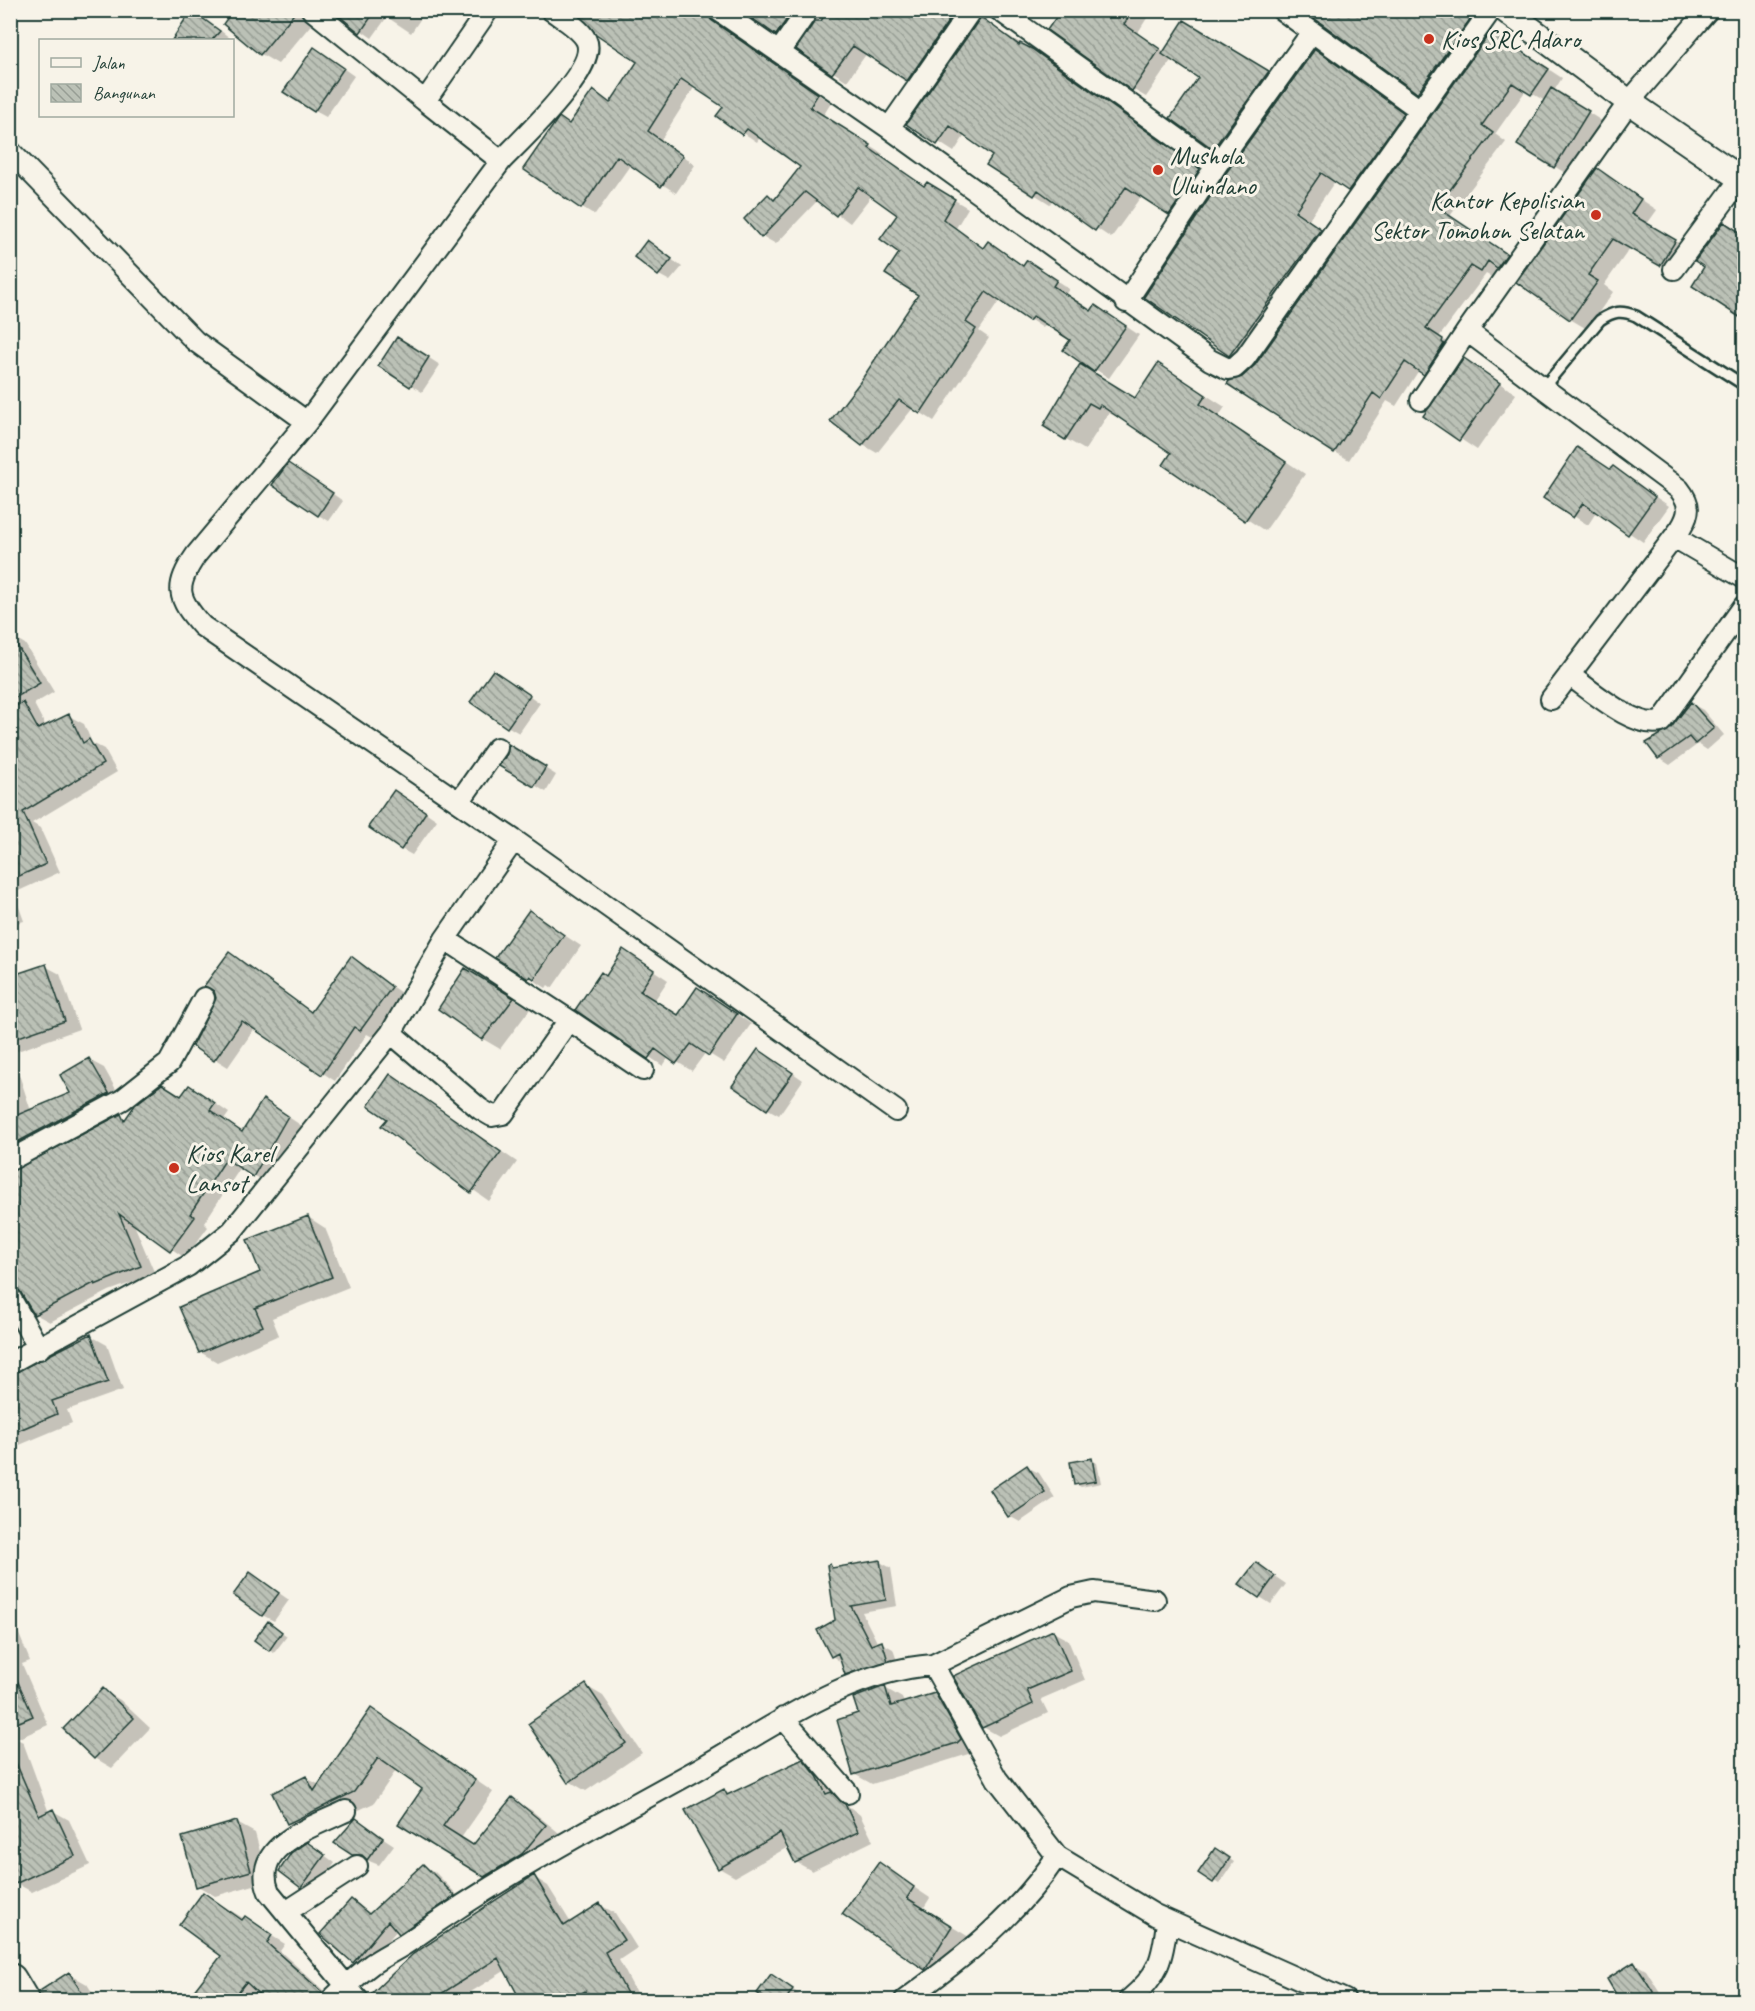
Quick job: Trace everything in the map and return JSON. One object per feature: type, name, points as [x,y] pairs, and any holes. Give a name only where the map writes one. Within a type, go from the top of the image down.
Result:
[{"type":"highway","points":[[10,1980],[22,2001]]},
{"type":"street","points":[[312,10],[501,161]]},
{"type":"street","points":[[425,101],[488,10]]},
{"type":"street","points":[[551,10],[586,40],[589,51],[574,81],[501,161],[308,422],[196,555],[186,570],[181,585],[181,596],[187,609],[202,626],[514,840],[896,1111]]},
{"type":"street","points":[[718,10],[889,128],[1126,302],[1210,360],[1227,369],[1234,368],[1245,358],[1491,10]]},
{"type":"street","points":[[779,52],[808,10]]},
{"type":"street","points":[[889,128],[970,10]]},
{"type":"street","points":[[999,10],[1216,166]]},
{"type":"street","points":[[1282,10],[1420,110]]},
{"type":"street","points":[[1505,10],[1629,102],[1743,179],[1674,269]]},
{"type":"street","points":[[1421,400],[1629,102],[1708,10]]},
{"type":"street","points":[[1126,302],[1216,166],[1312,32]]},
{"type":"street","points":[[10,152],[195,341],[308,422]]},
{"type":"street","points":[[1467,331],[1679,489],[1689,506],[1688,517],[1674,537],[1551,699]]},
{"type":"street","points":[[1674,537],[1744,578]]},
{"type":"street","points":[[1569,675],[1629,716],[1645,724],[1661,722],[1744,606]]},
{"type":"street","points":[[459,802],[497,748]]},
{"type":"street","points":[[10,1363],[188,1266],[221,1241],[391,1034],[446,939],[514,840]]},
{"type":"street","points":[[446,939],[643,1070]]},
{"type":"street","points":[[10,1160],[122,1100],[169,1063],[204,998]]},
{"type":"street","points":[[391,1034],[480,1109],[499,1116],[503,1114],[569,1020]]},
{"type":"street","points":[[10,1297],[39,1349]]},
{"type":"street","points":[[346,1811],[280,1844],[268,1860],[265,1881],[269,1892],[286,1912],[344,1996],[372,1964],[483,1890],[783,1718],[904,1667],[933,1665],[1071,1597],[1094,1592],[1155,1600]]},
{"type":"street","points":[[933,1665],[997,1779],[1057,1856],[1167,1921],[1345,2001]]},
{"type":"street","points":[[783,1718],[848,1793]]},
{"type":"street","points":[[905,2001],[994,1932],[1022,1902],[1057,1856]]},
{"type":"street","points":[[286,1912],[357,1866]]},
{"type":"street","points":[[1129,2001],[1148,1984],[1158,1969],[1164,1949],[1167,1921]]},
{"type":"lane","points":[[1543,388],[1600,320],[1612,312],[1622,310],[1636,316],[1744,385]]},
{"type":"building","points":[[191,10],[220,31],[213,39],[173,39]]},
{"type":"building","points":[[233,10],[297,10],[260,55],[223,24]]},
{"type":"building","points":[[332,10],[376,10],[360,33]]},
{"type":"building","points":[[573,10],[706,10],[711,20],[818,94],[810,107],[871,145],[869,148],[924,186],[927,182],[955,199],[943,219],[983,248],[988,241],[1023,266],[1027,260],[1057,280],[1053,286],[1091,311],[1095,305],[1126,326],[1094,372],[1063,350],[1070,340],[1033,316],[1029,321],[986,292],[966,322],[976,329],[920,414],[899,400],[862,446],[830,421],[860,382],[918,295],[885,274],[899,253],[880,239],[897,215],[858,187],[836,216],[805,192],[761,238],[744,219],[768,194],[774,200],[800,167],[747,129],[742,135],[716,116],[723,107],[681,79],[648,131],[683,156],[661,187],[617,156],[581,209],[523,169],[559,117],[569,124],[593,90],[610,103],[637,62],[596,34]]},
{"type":"building","points":[[740,10],[793,10],[776,35]]},
{"type":"building","points":[[828,10],[867,10],[879,19],[885,10],[956,10],[907,81],[853,46],[832,74],[796,49],[815,21],[821,21]]},
{"type":"building","points":[[1061,10],[1133,10],[1124,24],[1160,49],[1132,91],[1047,30]]},
{"type":"building","points":[[1303,10],[1461,10],[1471,18],[1417,93]]},
{"type":"building","points":[[981,17],[1019,45],[1020,43],[1032,49],[1200,169],[1169,215],[1126,187],[1095,231],[1038,190],[1034,196],[986,165],[992,156],[950,126],[937,145],[906,124]]},
{"type":"building","points":[[1184,20],[1269,71],[1213,149],[1170,118],[1198,78],[1162,54]]},
{"type":"building","points":[[1491,31],[1549,69],[1531,95],[1512,83],[1482,125],[1493,133],[1437,207],[1507,254],[1497,268],[1488,261],[1481,272],[1471,266],[1426,328],[1443,339],[1444,344],[1424,375],[1405,362],[1381,399],[1373,393],[1334,453],[1227,384],[1229,381],[1242,377],[1255,365]]},
{"type":"building","points":[[314,47],[344,68],[314,112],[283,92]]},
{"type":"building","points":[[1315,49],[1404,113],[1348,191],[1321,173],[1295,211],[1321,229],[1229,356],[1144,297],[1226,173]]},
{"type":"building","points":[[1551,88],[1589,111],[1554,168],[1517,145]]},
{"type":"building","points":[[1597,168],[1641,199],[1631,214],[1676,240],[1660,266],[1613,239],[1588,275],[1598,281],[1570,320],[1516,282]]},
{"type":"building","points":[[1724,222],[1744,235],[1744,320],[1692,286],[1704,267],[1695,261]]},
{"type":"building","points":[[647,240],[672,259],[658,276],[634,257]]},
{"type":"building","points":[[397,337],[429,357],[410,387],[378,366]]},
{"type":"building","points":[[1464,358],[1500,383],[1459,441],[1423,416]]},
{"type":"building","points":[[1158,363],[1206,395],[1200,404],[1286,462],[1245,521],[1163,465],[1171,453],[1100,405],[1098,408],[1089,403],[1065,440],[1043,426],[1080,364],[1135,398]]},
{"type":"building","points":[[1577,447],[1610,469],[1613,466],[1655,497],[1628,535],[1583,503],[1573,518],[1543,498]]},
{"type":"building","points":[[288,463],[333,493],[318,516],[272,485]]},
{"type":"building","points":[[10,634],[40,683],[10,701]]},
{"type":"building","points":[[493,670],[530,695],[507,728],[470,702]]},
{"type":"building","points":[[23,702],[38,729],[69,714],[83,743],[89,739],[103,764],[23,812],[46,864],[10,880],[10,709]]},
{"type":"building","points":[[1691,702],[1714,728],[1695,744],[1689,737],[1658,759],[1646,743],[1670,729]]},
{"type":"building","points":[[508,744],[546,767],[534,787],[499,766],[507,754]]},
{"type":"building","points":[[394,790],[426,812],[401,850],[368,827]]},
{"type":"building","points":[[529,910],[564,935],[534,979],[530,976],[528,979],[495,958]]},
{"type":"building","points":[[623,949],[654,970],[640,991],[678,1015],[697,987],[737,1014],[709,1056],[691,1044],[676,1064],[655,1049],[648,1059],[575,1010],[601,972],[606,976]]},
{"type":"building","points":[[229,952],[311,1012],[351,956],[392,987],[360,1031],[354,1027],[322,1075],[242,1021],[214,1061],[192,1046],[216,998],[214,991],[204,986]]},
{"type":"building","points":[[46,964],[65,1021],[10,1040],[10,976]]},
{"type":"building","points":[[465,968],[514,998],[482,1040],[438,1009]]},
{"type":"building","points":[[758,1049],[793,1073],[767,1110],[732,1086]]},
{"type":"building","points":[[89,1058],[109,1093],[10,1146],[10,1118],[70,1093],[60,1075]]},
{"type":"building","points":[[390,1074],[501,1152],[471,1193],[381,1126],[387,1119],[368,1106]]},
{"type":"building","points":[[162,1084],[181,1096],[189,1085],[215,1103],[210,1110],[242,1132],[263,1099],[288,1116],[253,1177],[226,1159],[190,1214],[195,1217],[170,1251],[119,1214],[141,1266],[95,1285],[94,1283],[34,1315],[20,1291],[10,1285],[10,1172],[121,1114],[124,1121],[135,1105]]},
{"type":"building","points":[[308,1216],[332,1277],[255,1308],[263,1326],[199,1353],[179,1307],[260,1272],[247,1240]]},
{"type":"building","points":[[91,1334],[108,1382],[52,1401],[57,1414],[10,1434],[10,1375]]},
{"type":"building","points":[[1092,1458],[1096,1481],[1074,1485],[1070,1462]]},
{"type":"building","points":[[1027,1465],[1045,1492],[1008,1517],[990,1490]]},
{"type":"building","points":[[880,1560],[886,1600],[851,1606],[871,1645],[882,1641],[888,1661],[845,1675],[838,1653],[831,1657],[817,1630],[835,1620],[827,1565],[830,1564],[832,1568]]},
{"type":"building","points":[[1256,1562],[1275,1576],[1259,1598],[1239,1584]]},
{"type":"building","points":[[250,1572],[279,1593],[262,1616],[233,1595]]},
{"type":"building","points":[[268,1621],[282,1632],[269,1651],[254,1640]]},
{"type":"building","points":[[1053,1630],[1071,1671],[1027,1690],[1033,1704],[982,1728],[953,1676]]},
{"type":"building","points":[[10,1664],[33,1716],[10,1726]]},
{"type":"building","points":[[586,1684],[626,1743],[568,1783],[528,1724]]},
{"type":"building","points":[[885,1686],[891,1706],[935,1693],[961,1739],[957,1743],[853,1775],[837,1720],[858,1713],[853,1698]]},
{"type":"building","points":[[103,1688],[134,1718],[94,1759],[63,1729]]},
{"type":"building","points":[[371,1708],[475,1780],[443,1826],[473,1845],[512,1797],[546,1825],[522,1854],[484,1877],[398,1824],[422,1789],[378,1758],[354,1792],[287,1824],[272,1793],[306,1776],[314,1791]]},
{"type":"building","points":[[10,1749],[39,1816],[53,1809],[75,1856],[15,1884],[10,1874]]},
{"type":"building","points":[[803,1759],[817,1776],[826,1794],[831,1792],[845,1804],[858,1832],[795,1863],[780,1833],[718,1869],[685,1810],[724,1789],[727,1795]]},
{"type":"building","points":[[356,1818],[383,1838],[367,1860],[362,1855],[352,1855],[334,1843]]},
{"type":"building","points":[[237,1821],[251,1871],[196,1887],[182,1837]]},
{"type":"building","points":[[307,1842],[325,1855],[301,1888],[279,1871],[291,1853]]},
{"type":"building","points":[[1215,1848],[1230,1858],[1213,1883],[1198,1873]]},
{"type":"building","points":[[879,1862],[914,1887],[907,1898],[952,1926],[925,1970],[842,1914]]},
{"type":"building","points":[[423,1864],[455,1896],[399,1934],[388,1921],[353,1963],[320,1934],[351,1899],[369,1914]]},
{"type":"building","points":[[534,1875],[564,1926],[600,1903],[624,1940],[605,1952],[631,2001],[589,2001],[585,1991],[568,2001],[521,2001],[498,1958],[430,2001],[370,2001],[369,1996],[413,1954]]},
{"type":"building","points":[[203,1892],[242,1920],[245,1916],[272,1935],[267,1943],[322,1992],[319,2001],[266,2001],[246,1982],[231,2001],[186,2001],[221,1956],[179,1925]]},
{"type":"building","points":[[1634,1962],[1659,2001],[1620,2001],[1607,1979]]},
{"type":"building","points":[[69,1972],[87,2001],[40,2001],[38,1992]]},
{"type":"building","points":[[771,1974],[793,1989],[785,2001],[767,2001],[757,1993]]},
{"type":"place","name":"Kios SRC Adaro","points":[[1429,39]]},
{"type":"place","name":"Mushola Uluindano","points":[[1158,170]]},
{"type":"place","name":"Kantor Kepolisian Sektor Tomohon Selatan","points":[[1596,215]]},
{"type":"place","name":"Kios Karel Lansot","points":[[174,1168]]}]
